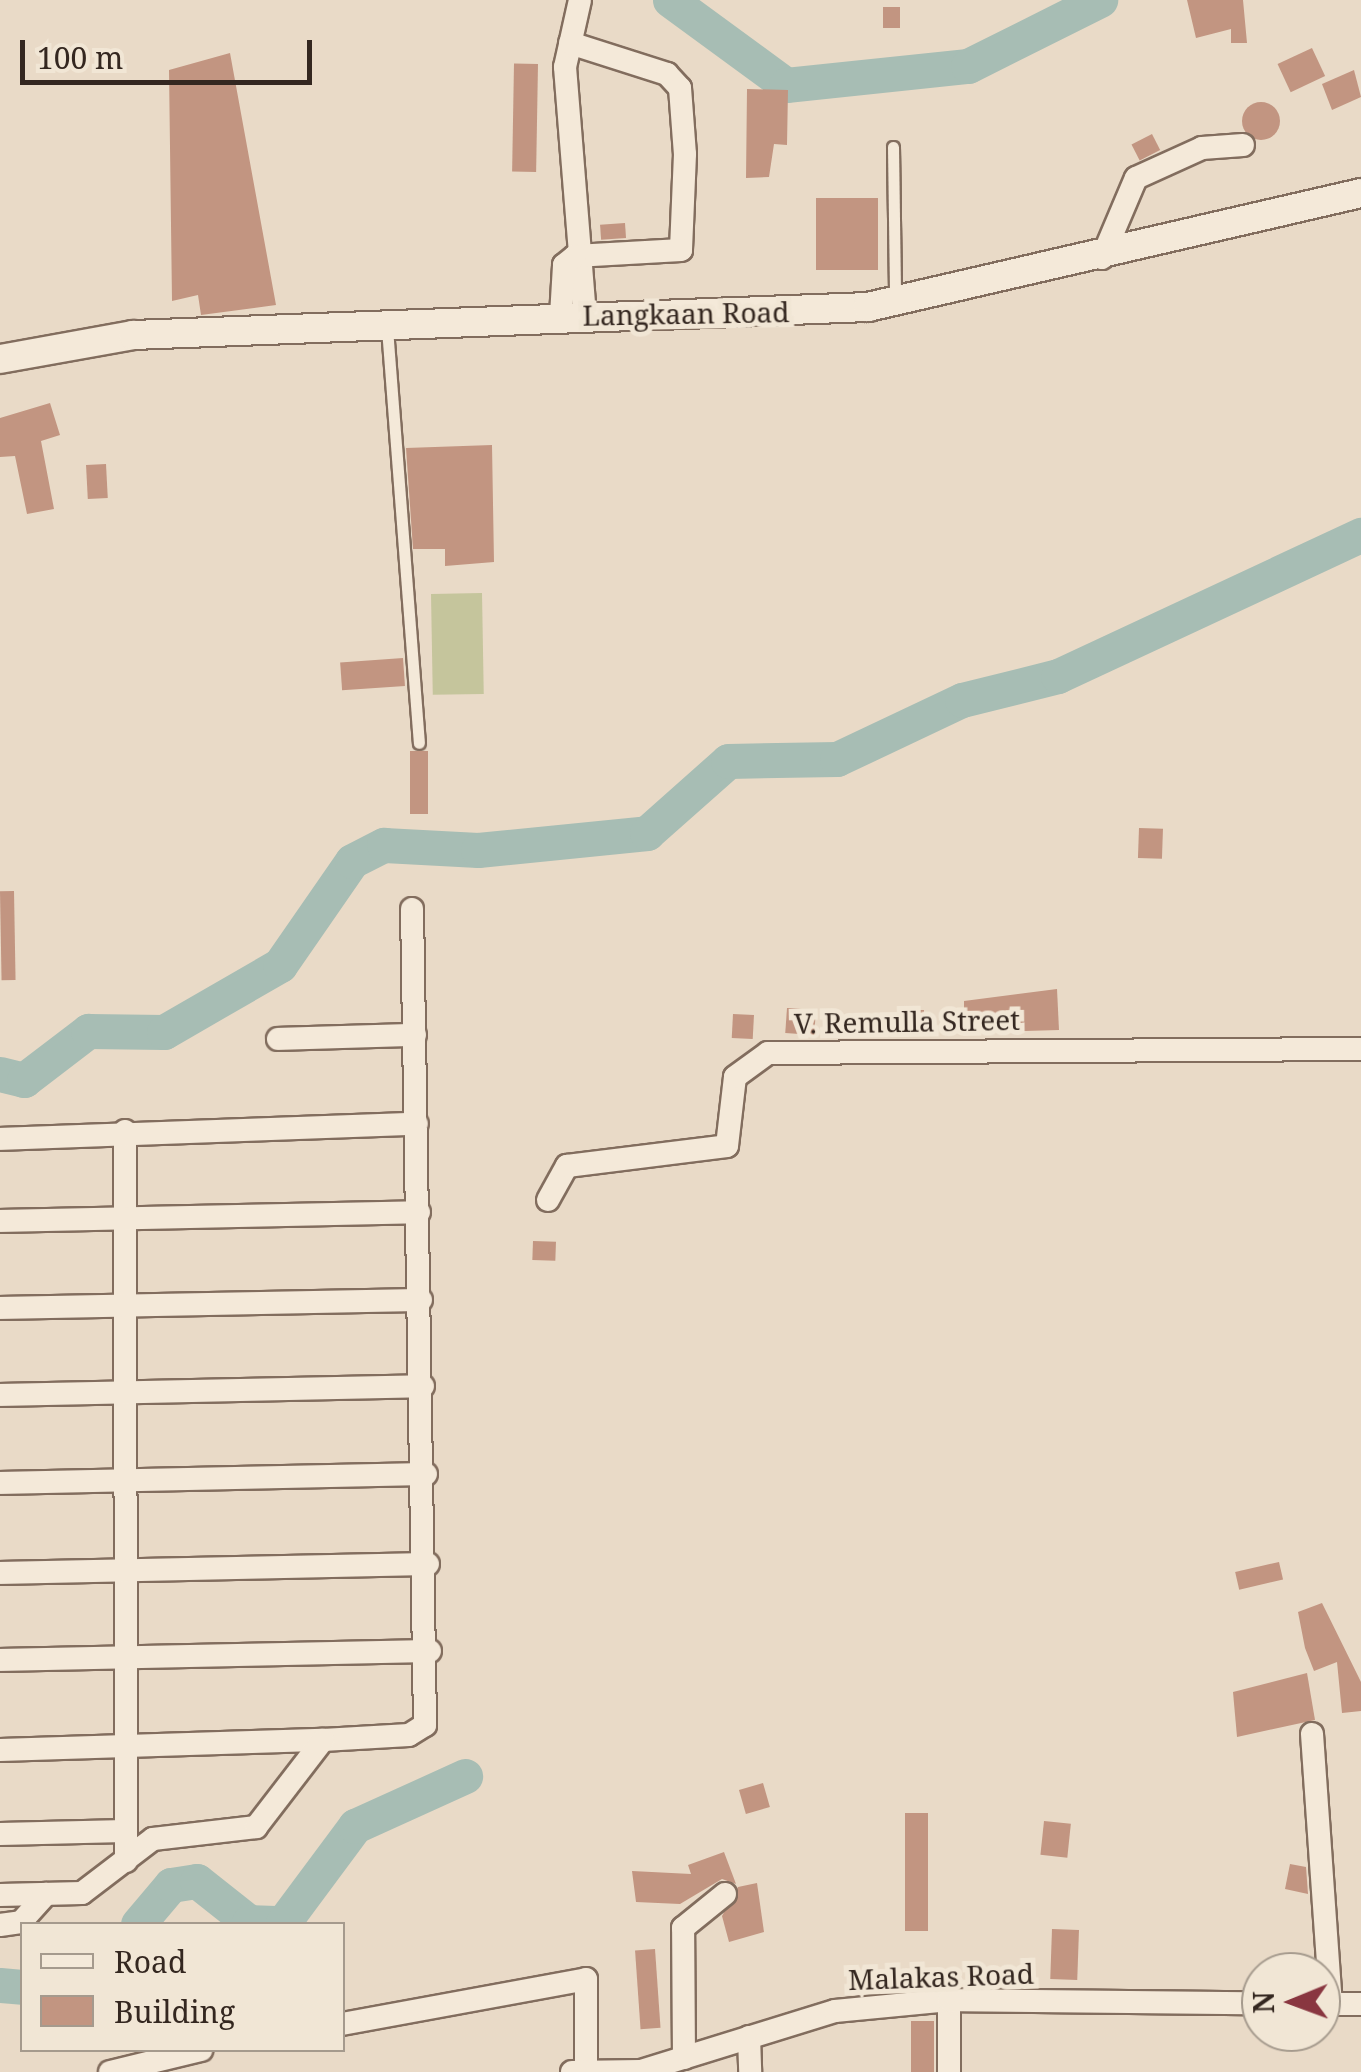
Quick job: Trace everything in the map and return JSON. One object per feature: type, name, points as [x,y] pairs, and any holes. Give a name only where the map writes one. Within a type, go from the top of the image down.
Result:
[{"type":"street","points":[[575,256],[570,44],[580,0]]},
{"type":"street","points":[[570,44],[667,74],[680,88],[685,154],[681,250],[575,256]]},
{"type":"street","points":[[1102,258],[1136,178],[1202,148],[1243,145]]},
{"type":"street","name":"Langkaan Road","points":[[0,359],[133,336],[895,302],[1102,258],[1361,194]]},
{"type":"street","points":[[573,315],[586,264],[575,256]]},
{"type":"street","points":[[0,1750],[323,1740],[419,1733],[430,1651],[412,909]]},
{"type":"street","points":[[278,1039],[414,1034]]},
{"type":"street","name":"V. Remulla Street","points":[[548,1200],[567,1166],[727,1146],[735,1077],[768,1053],[1361,1049]]},
{"type":"street","points":[[0,1139],[125,1130],[417,1124]]},
{"type":"street","points":[[125,1130],[129,1392],[124,1568],[126,1861]]},
{"type":"street","points":[[0,1220],[419,1212]]},
{"type":"street","points":[[0,1308],[421,1300]]},
{"type":"street","points":[[0,1395],[423,1386]]},
{"type":"street","points":[[0,1484],[426,1474]]},
{"type":"street","points":[[0,1572],[428,1564]]},
{"type":"street","points":[[0,1660],[430,1651]]},
{"type":"street","points":[[1312,1734],[1323,1952]]},
{"type":"street","points":[[0,1896],[82,1893],[152,1839],[256,1828],[323,1740]]},
{"type":"street","points":[[0,1834],[125,1831]]},
{"type":"street","points":[[21,1922],[46,1894]]},
{"type":"street","points":[[684,2058],[683,1928],[725,1894]]},
{"type":"street","points":[[345,2023],[586,1979],[582,2071]]},
{"type":"street","points":[[949,2000],[949,2072]]},
{"type":"street","name":"Malakas Road","points":[[582,2071],[641,2072],[835,2010],[949,2000],[1241,2003]]},
{"type":"street","points":[[749,2037],[750,2072]]},
{"type":"street","points":[[110,2072],[162,2064],[195,2052]]},
{"type":"lane","points":[[893,147],[895,302]]},
{"type":"lane","points":[[387,324],[419,744]]},
{"type":"green space","points":[[482,593],[484,694],[433,695],[431,594]]},
{"type":"building","points":[[1187,0],[1243,0],[1247,43],[1231,43],[1231,29],[1196,38]]},
{"type":"building","points":[[883,7],[900,7],[900,28],[883,28]]},
{"type":"building","points":[[1312,48],[1325,76],[1291,92],[1278,64]]},
{"type":"building","points":[[230,53],[276,305],[201,315],[198,295],[172,301],[169,70]]},
{"type":"building","points":[[514,64],[538,64],[536,172],[512,172]]},
{"type":"building","points":[[1354,70],[1361,97],[1332,110],[1322,84]]},
{"type":"building","points":[[747,89],[788,90],[787,145],[774,144],[769,177],[746,178]]},
{"type":"building","points":[[1261,102],[1274,108],[1280,121],[1274,134],[1261,140],[1248,134],[1242,121],[1248,108]]},
{"type":"building","points":[[1152,134],[1160,150],[1140,160],[1132,144]]},
{"type":"building","points":[[816,198],[878,198],[878,270],[816,270]]},
{"type":"building","points":[[625,223],[626,238],[601,240],[600,225]]},
{"type":"building","points":[[50,403],[60,435],[41,441],[54,509],[27,514],[15,456],[0,457],[0,418]]},
{"type":"building","points":[[492,445],[494,562],[445,566],[445,549],[413,549],[406,448]]},
{"type":"building","points":[[106,464],[108,498],[88,499],[86,465]]},
{"type":"building","points":[[403,658],[405,686],[342,690],[340,662]]},
{"type":"building","points":[[410,751],[428,751],[428,814],[410,814]]},
{"type":"building","points":[[1139,828],[1163,829],[1162,859],[1138,858]]},
{"type":"building","points":[[0,891],[14,891],[16,980],[2,980]]},
{"type":"building","points":[[1057,989],[1059,1030],[964,1033],[964,1001]]},
{"type":"building","points":[[787,1008],[816,1010],[814,1035],[785,1033]]},
{"type":"building","points":[[904,1010],[924,1010],[924,1027],[904,1027]]},
{"type":"building","points":[[733,1014],[754,1015],[753,1039],[732,1038]]},
{"type":"building","points":[[533,1241],[556,1242],[555,1261],[532,1260]]},
{"type":"building","points":[[1279,1562],[1283,1580],[1239,1590],[1235,1572]]},
{"type":"building","points":[[1322,1603],[1361,1682],[1361,1711],[1342,1713],[1337,1662],[1314,1671],[1305,1648],[1298,1612]]},
{"type":"building","points":[[1307,1673],[1315,1720],[1237,1737],[1233,1692]]},
{"type":"building","points":[[763,1783],[770,1807],[746,1814],[739,1790]]},
{"type":"building","points":[[905,1813],[928,1813],[928,1931],[905,1931]]},
{"type":"building","points":[[1044,1821],[1071,1824],[1067,1858],[1040,1855]]},
{"type":"building","points":[[724,1852],[736,1884],[722,1879],[680,1904],[636,1902],[632,1871],[691,1874],[688,1865]]},
{"type":"building","points":[[1290,1864],[1306,1867],[1308,1894],[1285,1889]]},
{"type":"building","points":[[757,1883],[764,1932],[729,1942],[722,1916],[738,1887]]},
{"type":"building","points":[[1052,1929],[1079,1930],[1077,1980],[1050,1979]]},
{"type":"building","points":[[655,1949],[661,2028],[641,2029],[635,1950]]},
{"type":"building","points":[[911,2021],[934,2021],[934,2072],[911,2072]]},
{"type":"waterway","points":[[670,0],[786,85],[968,66],[1100,0]]},
{"type":"waterway","points":[[0,1074],[24,1080],[88,1031],[164,1032],[280,965],[352,861],[384,845],[478,850],[647,833],[728,761],[837,759],[962,700],[1058,676],[1361,535]]},
{"type":"waterway","points":[[284,1922],[355,1826],[465,1776]]},
{"type":"waterway","points":[[140,1922],[171,1885],[197,1881],[249,1922]]},
{"type":"waterway","points":[[0,1985],[20,1987]]}]
